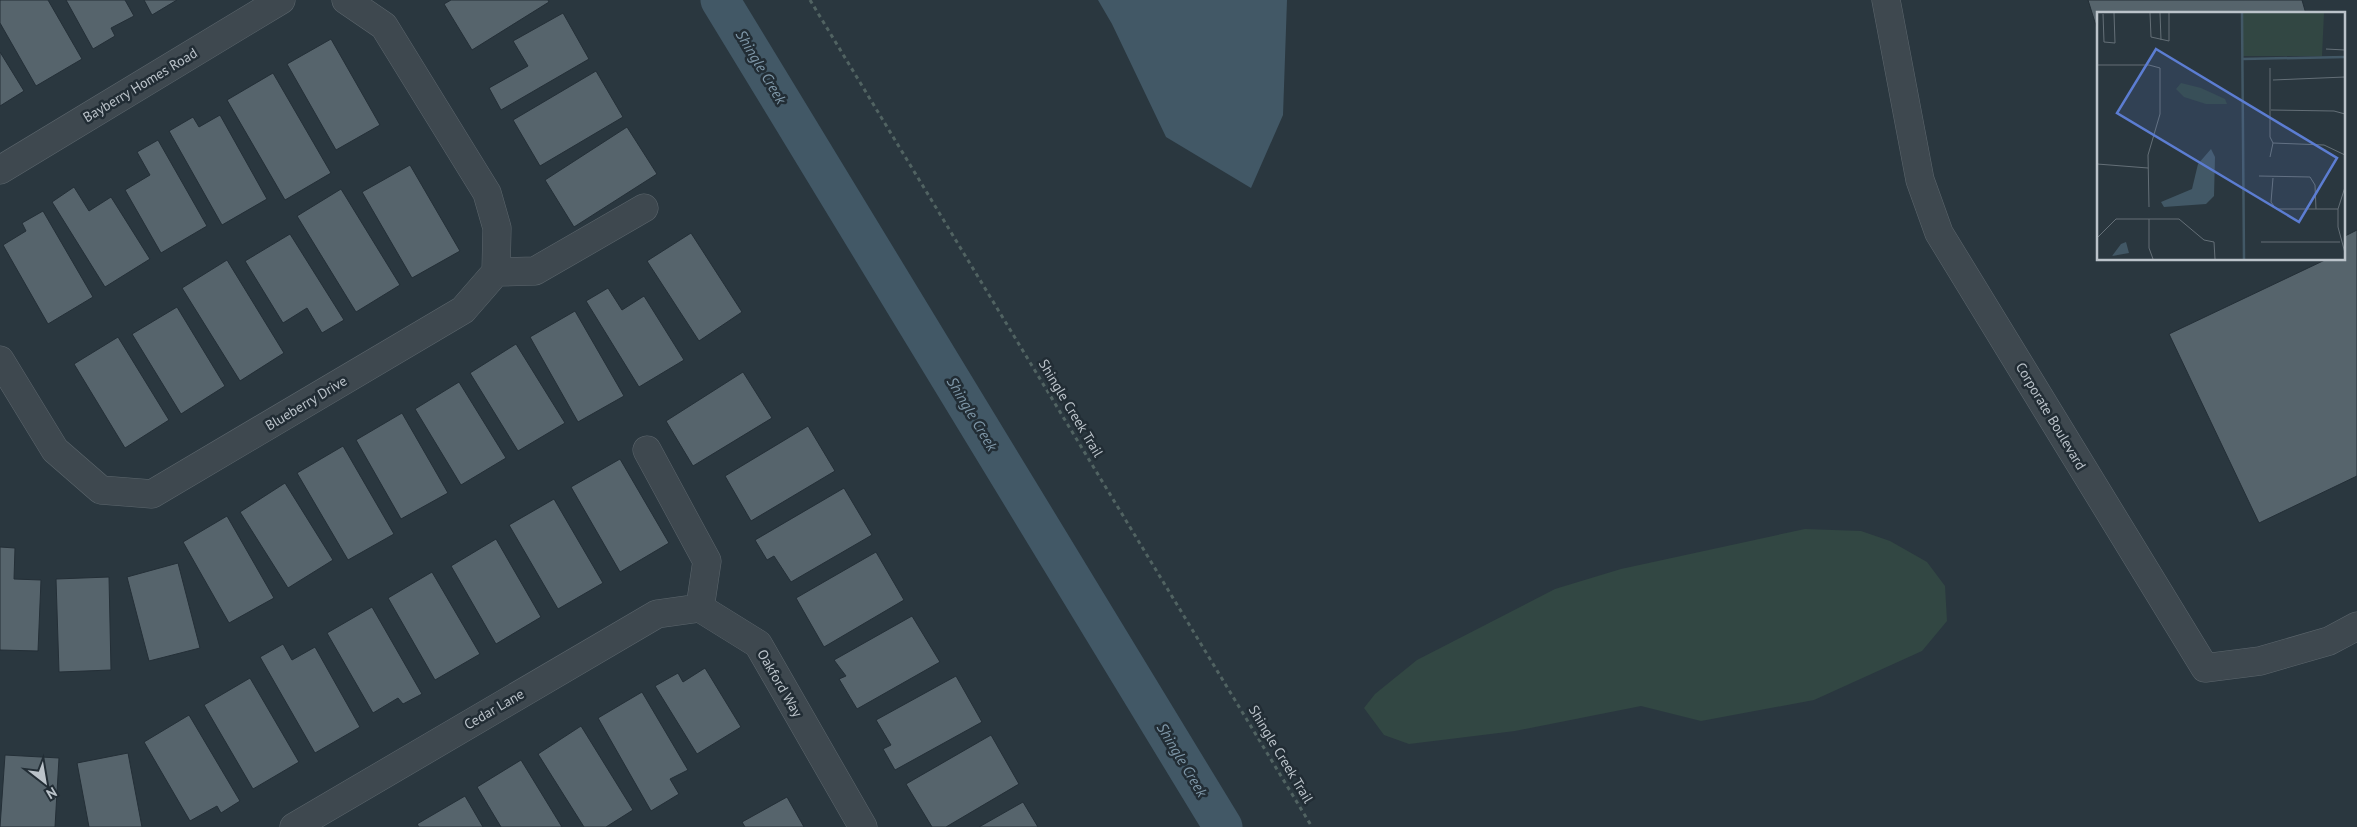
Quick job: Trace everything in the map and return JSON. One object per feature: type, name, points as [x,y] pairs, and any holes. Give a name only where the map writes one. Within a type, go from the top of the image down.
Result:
[{"type":"street","name":"Bayberry Homes Road","points":[[0,170],[281,0]]},
{"type":"street","points":[[346,0],[384,26],[487,193],[497,228],[496,272],[535,271],[644,208]]},
{"type":"street","name":"Corporate Boulevard","points":[[1886,0],[1920,180],[1940,233],[2205,668],[2269,658],[2329,641],[2357,626]]},
{"type":"street","name":"Blueberry Drive","points":[[0,360],[55,450],[101,490],[152,494],[463,310],[496,272]]},
{"type":"street","points":[[647,450],[707,560],[700,608]]},
{"type":"street","name":"Cedar Lane","points":[[294,827],[657,614],[700,608]]},
{"type":"street","name":"Oakford Way","points":[[700,608],[758,644],[863,827]]},
{"type":"path","name":"Shingle Creek Trail","points":[[810,0],[1312,827]]},
{"type":"green space","points":[[1805,529],[1861,531],[1890,541],[1927,562],[1945,586],[1947,621],[1922,651],[1814,700],[1701,721],[1641,706],[1515,731],[1409,744],[1384,735],[1364,708],[1375,694],[1417,660],[1555,589],[1621,569]]},
{"type":"water","points":[[1098,0],[1287,0],[1283,115],[1251,188],[1166,137],[1112,24]]},
{"type":"building","points":[[0,0],[48,0],[82,59],[36,86],[0,23]]},
{"type":"building","points":[[66,0],[125,0],[134,16],[111,28],[115,36],[93,49]]},
{"type":"building","points":[[144,0],[177,0],[152,15]]},
{"type":"building","points":[[451,0],[548,0],[549,2],[472,50],[444,4]]},
{"type":"building","points":[[2088,0],[2302,0],[2305,12],[2097,12],[2097,29]]},
{"type":"building","points":[[563,13],[589,59],[501,110],[489,88],[528,66],[513,41]]},
{"type":"building","points":[[331,39],[380,125],[336,150],[287,64]]},
{"type":"building","points":[[0,52],[24,91],[0,106]]},
{"type":"building","points":[[596,71],[623,117],[540,166],[513,120]]},
{"type":"building","points":[[273,73],[331,173],[285,200],[227,100]]},
{"type":"building","points":[[220,115],[267,199],[222,225],[169,131],[193,117],[199,127]]},
{"type":"building","points":[[627,127],[657,174],[574,227],[545,180]]},
{"type":"building","points":[[158,140],[207,226],[161,253],[125,190],[150,175],[137,152]]},
{"type":"building","points":[[410,165],[460,251],[412,278],[362,192]]},
{"type":"building","points":[[74,187],[89,211],[111,197],[150,259],[105,287],[52,202]]},
{"type":"building","points":[[341,189],[400,285],[356,312],[297,216]]},
{"type":"building","points":[[43,211],[93,297],[48,324],[3,245],[26,231],[22,223]]},
{"type":"building","points":[[2357,230],[2357,476],[2259,523],[2169,334],[2325,260],[2344,260],[2344,236]]},
{"type":"building","points":[[691,233],[742,312],[699,341],[647,261]]},
{"type":"building","points":[[290,234],[344,320],[322,333],[307,308],[283,323],[245,261]]},
{"type":"building","points":[[227,260],[284,353],[240,381],[182,288]]},
{"type":"building","points":[[608,288],[622,310],[644,296],[684,360],[639,387],[586,301]]},
{"type":"building","points":[[177,307],[225,386],[181,414],[132,334]]},
{"type":"building","points":[[575,311],[624,396],[578,422],[530,337]]},
{"type":"building","points":[[118,337],[169,420],[125,448],[74,364]]},
{"type":"building","points":[[516,344],[565,423],[518,451],[470,373]]},
{"type":"building","points":[[743,372],[772,418],[693,466],[666,421]]},
{"type":"building","points":[[459,382],[506,458],[461,485],[415,409]]},
{"type":"building","points":[[402,413],[448,493],[401,519],[356,440]]},
{"type":"building","points":[[808,426],[835,471],[751,521],[725,476]]},
{"type":"building","points":[[343,446],[394,534],[348,560],[297,473]]},
{"type":"building","points":[[620,459],[669,543],[620,572],[571,487]]},
{"type":"building","points":[[285,483],[333,560],[288,588],[240,512]]},
{"type":"building","points":[[844,488],[872,535],[791,582],[774,556],[767,560],[755,540]]},
{"type":"building","points":[[554,499],[603,583],[558,609],[509,525]]},
{"type":"building","points":[[227,516],[274,598],[229,623],[183,542]]},
{"type":"building","points":[[496,539],[541,617],[496,644],[451,566]]},
{"type":"building","points":[[0,547],[15,548],[14,579],[41,580],[38,651],[0,650]]},
{"type":"building","points":[[876,552],[904,600],[824,647],[796,598]]},
{"type":"building","points":[[178,563],[200,648],[149,661],[127,577]]},
{"type":"building","points":[[432,572],[480,654],[435,680],[388,598]]},
{"type":"building","points":[[109,577],[111,670],[59,672],[56,579]]},
{"type":"building","points":[[372,607],[422,694],[403,704],[398,698],[373,713],[327,633]]},
{"type":"building","points":[[912,616],[940,662],[857,709],[839,679],[846,676],[834,660]]},
{"type":"building","points":[[283,644],[292,660],[315,647],[360,727],[315,753],[260,657]]},
{"type":"building","points":[[705,668],[741,727],[697,754],[655,686],[678,673],[683,682]]},
{"type":"building","points":[[956,676],[982,722],[895,770],[883,749],[891,745],[876,720]]},
{"type":"building","points":[[250,678],[299,762],[253,789],[204,705]]},
{"type":"building","points":[[642,692],[688,770],[670,779],[679,794],[651,811],[598,718]]},
{"type":"building","points":[[189,715],[240,801],[221,813],[217,806],[190,821],[144,742]]},
{"type":"building","points":[[581,726],[633,810],[606,827],[584,827],[538,754]]},
{"type":"building","points":[[991,735],[1019,784],[946,827],[932,827],[906,784]]},
{"type":"building","points":[[128,753],[142,827],[89,827],[77,763]]},
{"type":"building","points":[[5,755],[59,758],[55,827],[0,827]]},
{"type":"building","points":[[521,760],[562,827],[501,827],[477,787]]},
{"type":"building","points":[[465,796],[483,827],[419,827],[417,824]]},
{"type":"building","points":[[787,797],[804,827],[745,827],[742,822]]},
{"type":"building","points":[[1023,802],[1038,827],[979,827]]},
{"type":"waterway","name":"Shingle Creek","points":[[720,0],[1223,827]]}]
